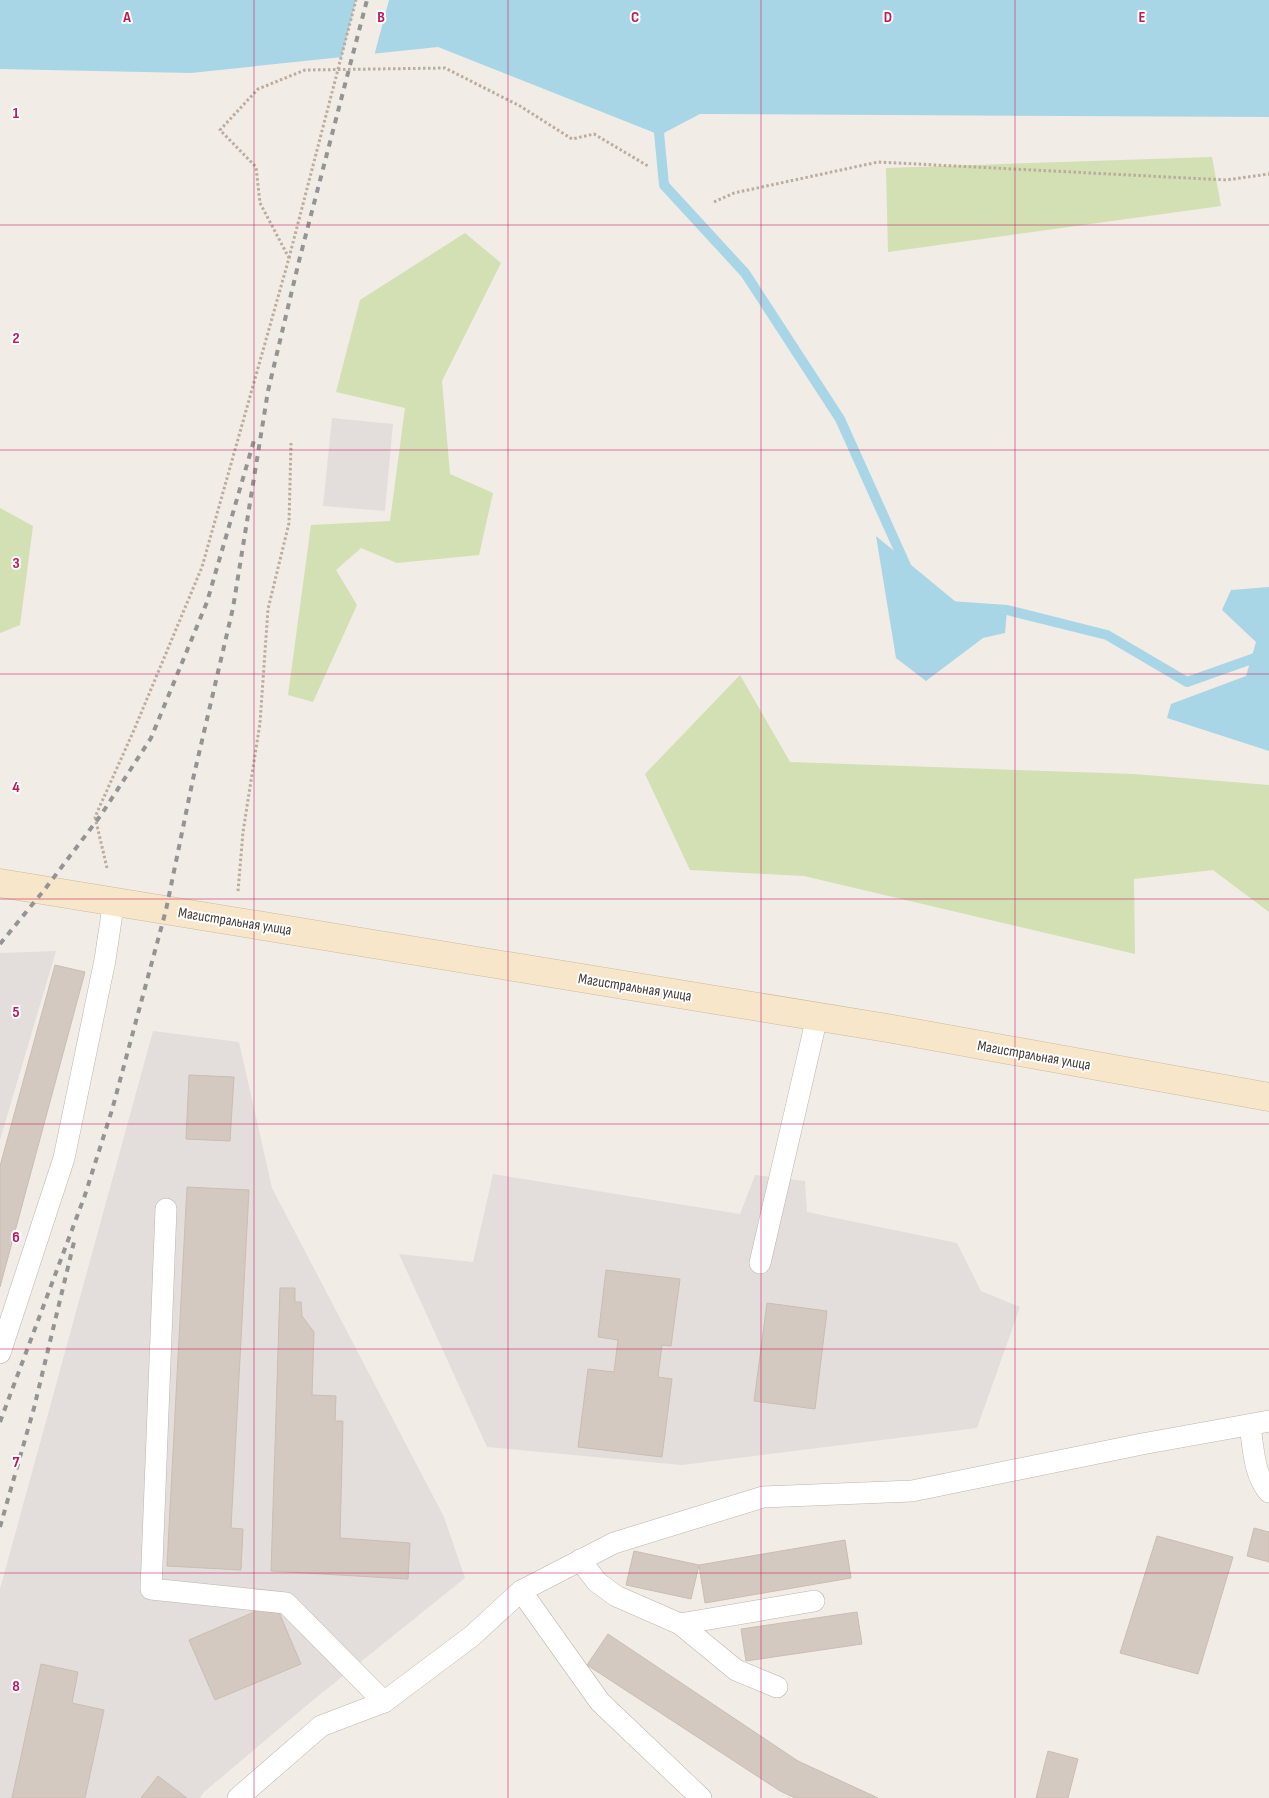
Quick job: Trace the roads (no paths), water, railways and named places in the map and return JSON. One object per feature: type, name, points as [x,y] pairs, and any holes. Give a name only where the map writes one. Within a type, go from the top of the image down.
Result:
[{"type":"main road","name":"Магистральная улица","points":[[0,883],[114,900],[818,1017],[1269,1097]]},
{"type":"lane","points":[[0,1353],[64,1158],[105,960],[114,900]]},
{"type":"lane","points":[[760,1263],[818,1017]]},
{"type":"lane","points":[[166,1209],[151,1589],[286,1603],[384,1702]]},
{"type":"lane","points":[[238,1798],[321,1726],[384,1702],[472,1636],[521,1591],[614,1542],[763,1497],[912,1491],[1142,1444],[1260,1423],[1256,1464],[1264,1487],[1269,1492]]},
{"type":"lane","points":[[580,1560],[597,1582],[616,1596],[680,1624],[736,1670],[778,1687]]},
{"type":"lane","points":[[521,1591],[600,1702],[701,1798]]},
{"type":"lane","points":[[680,1624],[814,1600]]},
{"type":"water","points":[[0,0],[1269,0],[1269,117],[700,114],[660,135],[438,47],[191,73],[0,69]]},
{"type":"water","points":[[876,536],[962,607],[1007,610],[1005,633],[983,638],[926,681],[896,658]]},
{"type":"water","points":[[1269,587],[1269,751],[1167,718],[1171,704],[1246,676],[1256,642],[1222,610],[1231,590]]},
{"type":"waterway","points":[[658,122],[664,185],[745,273],[840,419],[907,568]]},
{"type":"waterway","points":[[949,606],[1007,610],[1107,635],[1187,682],[1269,653]]},
{"type":"railway","points":[[0,1422],[85,1195],[112,1110],[166,910],[193,779],[233,608],[268,391],[299,261],[367,0]]},
{"type":"railway","points":[[0,944],[45,889],[101,815],[151,738],[207,602],[255,437]]},
{"type":"railway","points":[[0,1527],[34,1408],[74,1242]]}]
